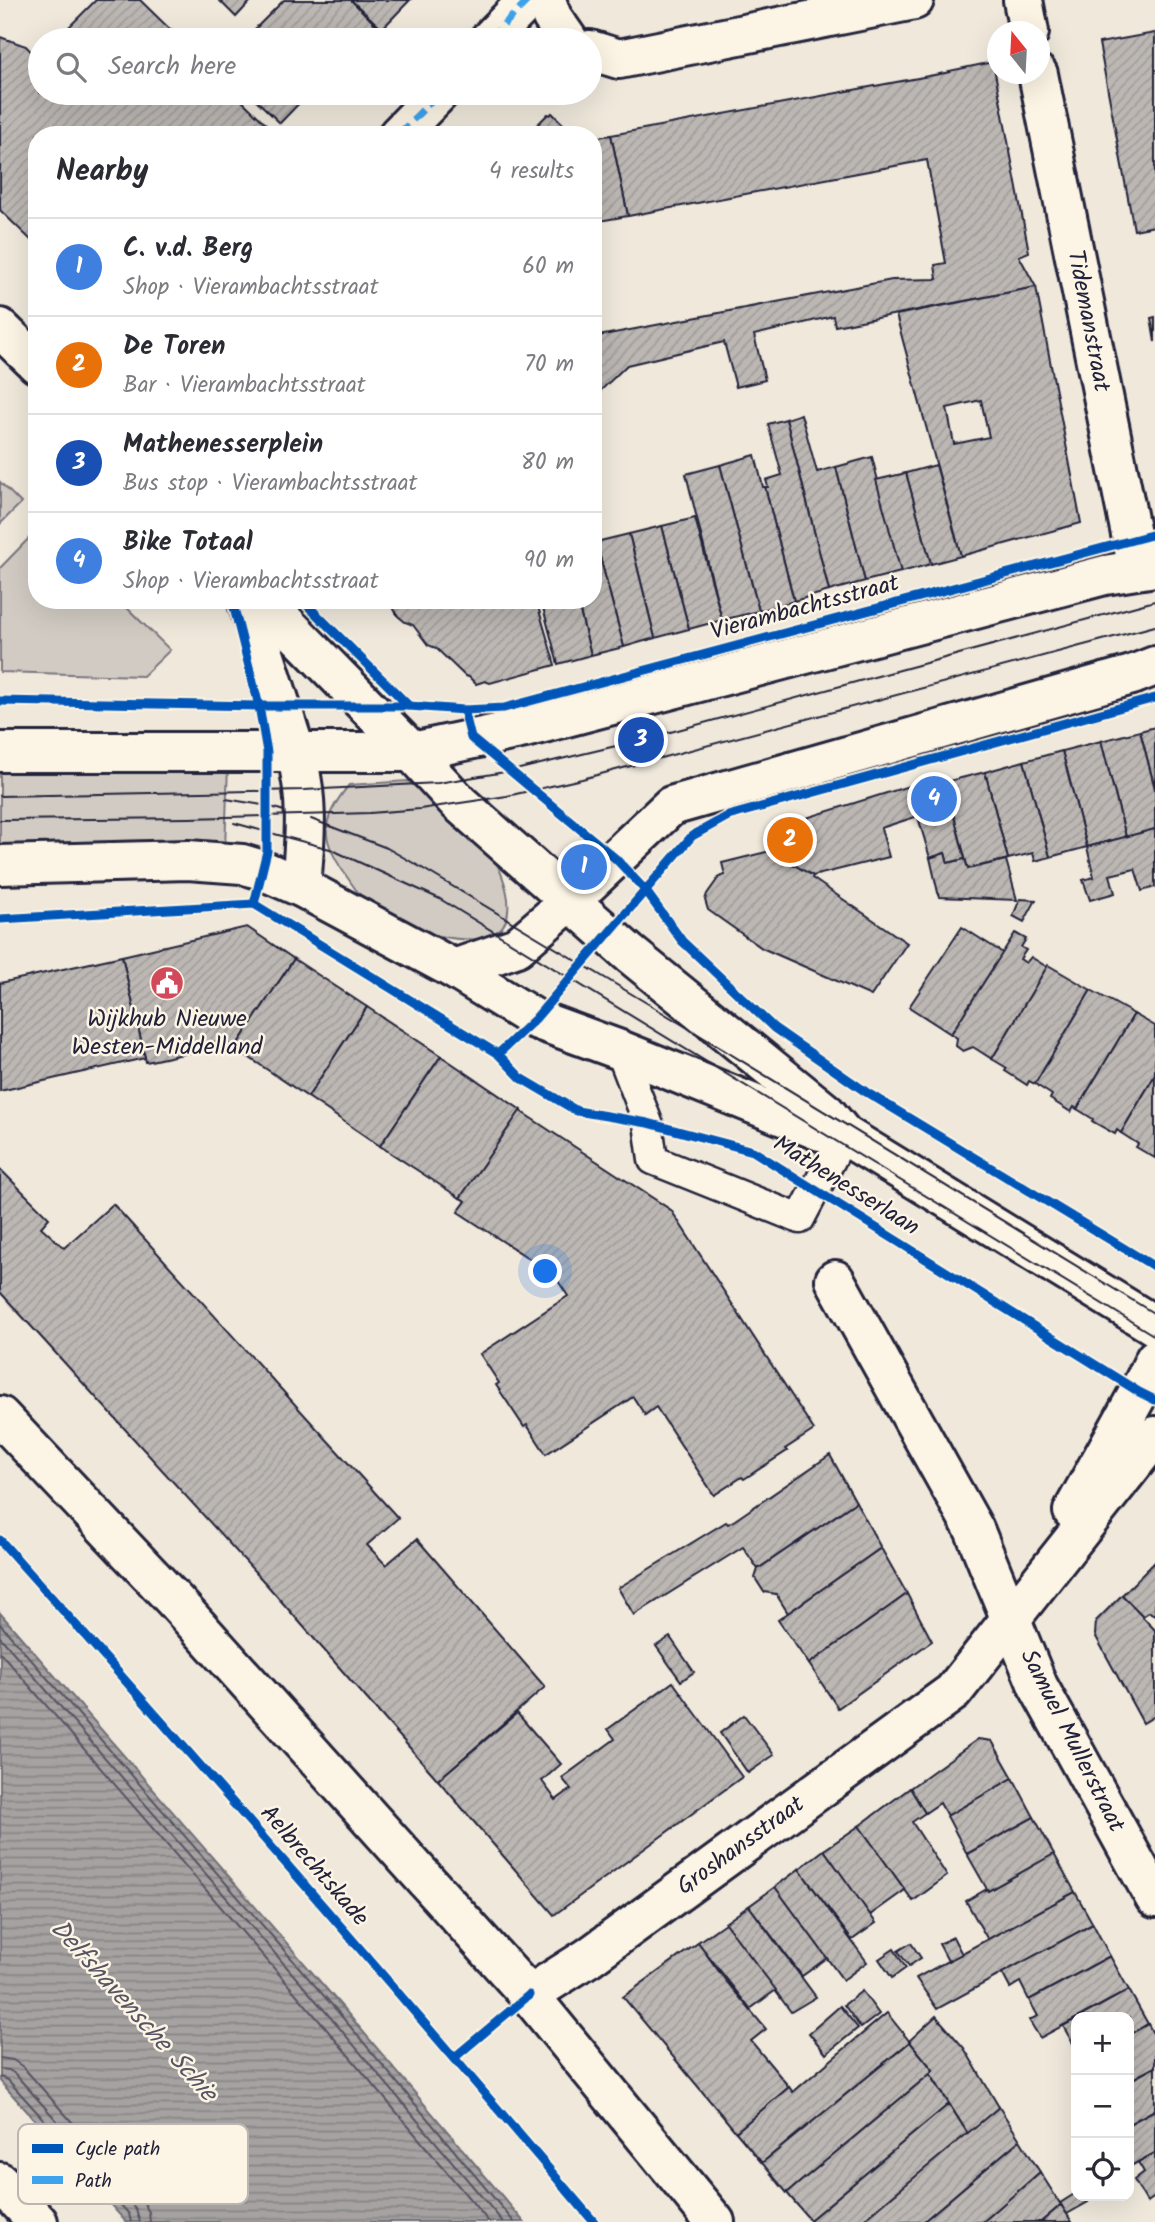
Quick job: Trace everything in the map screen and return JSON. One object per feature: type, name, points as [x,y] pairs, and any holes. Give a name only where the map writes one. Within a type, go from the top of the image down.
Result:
[{"type":"street","points":[[501,28],[528,0]]},
{"type":"street","points":[[547,0],[552,17],[560,28]]},
{"type":"street","points":[[602,54],[619,60],[914,0]]},
{"type":"street","points":[[1023,0],[1027,21]]},
{"type":"street","name":"Tidemanstraat","points":[[1040,84],[1147,568]]},
{"type":"street","points":[[407,126],[427,105]]},
{"type":"street","points":[[0,328],[28,355]]},
{"type":"street","name":"Vierambachtsstraat","points":[[0,752],[412,752],[525,728],[1105,575],[1147,568]]},
{"type":"street","points":[[250,609],[303,782],[306,817],[301,887]]},
{"type":"street","name":"Mathenesserlaan","points":[[272,609],[459,803],[640,961],[826,1113],[844,1135],[1155,1326]]},
{"type":"street","points":[[454,969],[513,950],[570,901],[671,806],[1119,679],[1155,666]]},
{"type":"street","name":"Mathenesserlaan","points":[[0,865],[188,860],[242,864],[262,870],[301,887],[454,969],[535,1019],[620,1050],[820,1131],[844,1135]]},
{"type":"street","points":[[835,1280],[974,1529],[1012,1620]]},
{"type":"street","name":"Groshansstraat","points":[[1012,1620],[1155,1359]]},
{"type":"street","points":[[0,1416],[175,1601],[529,1996],[716,2222]]},
{"type":"street","name":"Groshansstraat","points":[[529,1996],[589,1957],[953,1692],[1155,1436]]},
{"type":"street","name":"Samuel Mullerstraat","points":[[1012,1620],[1038,1685],[1155,1898]]},
{"type":"street","points":[[0,2182],[18,2201]]},
{"type":"street","points":[[21,2204],[38,2222]]},
{"type":"lane","name":"Mathenesserlaan","points":[[620,1050],[648,1123],[653,1160],[800,1219],[844,1135]]},
{"type":"shaded area","points":[[0,482],[21,503],[0,524]]},
{"type":"shaded area","points":[[28,539],[28,609],[128,609],[170,650],[143,676],[0,672],[0,568]]},
{"type":"shaded area","points":[[228,765],[225,849],[0,848],[0,767]]},
{"type":"shaded area","points":[[408,781],[475,833],[494,859],[508,899],[507,916],[501,928],[491,935],[479,939],[449,938],[401,924],[364,900],[331,850],[328,819],[339,797],[349,785]]},
{"type":"water","name":"Delfshavensche Schie","points":[[0,1613],[343,2008],[524,2222],[126,2222],[110,2204],[248,2204],[248,2124],[38,2124],[0,2081]]},
{"type":"building","points":[[96,0],[140,0],[169,28],[68,28]]},
{"type":"building","points":[[219,0],[250,0],[251,1],[236,17]]},
{"type":"building","points":[[284,0],[351,0],[376,25],[373,28],[256,28]]},
{"type":"building","points":[[351,0],[410,0],[381,28]]},
{"type":"building","points":[[1155,33],[1155,226],[1134,230],[1099,43]]},
{"type":"building","points":[[0,37],[28,48],[28,105],[246,105],[268,126],[28,126],[28,237],[0,210]]},
{"type":"building","points":[[987,63],[987,84],[997,84],[1029,252],[1019,256],[1036,287],[835,326],[833,316],[754,335],[765,380],[736,387],[724,342],[627,365],[602,389],[602,335],[892,280],[937,279],[935,265],[946,263],[927,160],[628,216],[611,135]]},
{"type":"building","points":[[261,105],[297,105],[280,123]]},
{"type":"building","points":[[552,113],[565,126],[536,126]]},
{"type":"building","points":[[611,135],[628,216],[602,220],[602,136]]},
{"type":"building","points":[[1036,287],[1081,523],[961,556],[896,315]],"holes":[[[981,400],[989,437],[954,444],[947,408]]]},
{"type":"building","points":[[1155,317],[1155,342],[1151,318]]},
{"type":"building","points":[[801,414],[817,472],[836,467],[865,581],[829,591],[786,419]]},
{"type":"building","points":[[786,419],[829,591],[794,601],[765,487],[768,487],[766,480],[782,475],[768,424]]},
{"type":"building","points":[[755,455],[794,601],[759,611],[720,465]]},
{"type":"building","points":[[872,457],[901,572],[865,581],[836,467]]},
{"type":"building","points":[[720,465],[759,611],[722,620],[686,474]]},
{"type":"building","points":[[936,465],[961,556],[931,564],[906,473]]},
{"type":"building","points":[[906,473],[931,564],[901,572],[876,480]]},
{"type":"building","points":[[695,518],[722,620],[689,629],[662,526]]},
{"type":"building","points":[[662,526],[689,629],[655,638],[629,534]]},
{"type":"building","points":[[629,534],[655,638],[624,647],[602,564],[602,541]]},
{"type":"building","points":[[602,564],[624,647],[591,655],[579,609],[602,609]]},
{"type":"building","points":[[394,609],[539,609],[555,665],[490,683],[485,681],[476,684],[436,648],[428,645],[413,625],[398,616]]},
{"type":"building","points":[[543,609],[579,609],[591,655],[558,664]]},
{"type":"building","points":[[1155,727],[1155,789],[1140,731]]},
{"type":"building","points":[[1140,731],[1155,789],[1155,829],[1126,837],[1101,741]]},
{"type":"building","points":[[1101,741],[1126,837],[1087,847],[1062,751]]},
{"type":"building","points":[[1062,751],[1087,847],[1050,857],[1024,761]]},
{"type":"building","points":[[1024,761],[1050,857],[1035,861],[1033,853],[1008,859],[985,772]]},
{"type":"building","points":[[985,772],[1008,859],[968,869],[945,782]]},
{"type":"building","points":[[945,782],[965,859],[948,863],[945,853],[930,858],[909,786]]},
{"type":"building","points":[[909,786],[918,816],[881,828],[889,857],[813,876],[770,851],[770,836],[777,827]]},
{"type":"building","points":[[1155,829],[1155,887],[1142,891],[1135,869],[1110,875],[1115,893],[1090,900],[1083,880],[1094,877],[1087,847]]},
{"type":"building","points":[[770,851],[813,876],[812,878],[907,943],[871,996],[762,948],[708,910],[705,900],[707,894],[719,877],[725,875],[722,863]]},
{"type":"building","points":[[945,853],[948,863],[965,859],[968,869],[1006,860],[1017,900],[939,897],[930,858]]},
{"type":"building","points":[[1020,899],[1036,900],[1024,922],[1013,916]]},
{"type":"building","points":[[247,927],[294,959],[235,1048],[223,1041],[210,1043],[211,1048],[146,1062],[122,956]]},
{"type":"building","points":[[962,927],[1003,953],[951,1034],[909,1007]]},
{"type":"building","points":[[1015,933],[1026,939],[1021,947],[1026,950],[1020,959],[1026,963],[1031,957],[1047,967],[992,1059],[973,1047],[963,1051],[956,1046],[957,1038],[951,1034]]},
{"type":"building","points":[[122,956],[145,1058],[0,1091],[0,983]]},
{"type":"building","points":[[294,959],[367,1007],[308,1097],[235,1048]]},
{"type":"building","points":[[1048,965],[1091,990],[1035,1084],[1029,1081],[1027,1085],[992,1059]]},
{"type":"building","points":[[1091,990],[1134,1014],[1077,1109],[1074,1107],[1071,1112],[1050,1099],[1052,1095],[1035,1084]]},
{"type":"building","points":[[367,1007],[441,1056],[380,1146],[308,1097]]},
{"type":"building","points":[[1134,1014],[1155,1026],[1155,1075],[1121,1133],[1117,1130],[1115,1134],[1077,1109]]},
{"type":"building","points":[[441,1056],[521,1110],[460,1198],[380,1146]]},
{"type":"building","points":[[1155,1075],[1155,1158],[1136,1147],[1138,1144],[1121,1133]]},
{"type":"building","points":[[520,1111],[671,1210],[814,1430],[744,1479],[742,1477],[714,1495],[656,1407],[645,1415],[633,1397],[546,1454],[496,1385],[499,1383],[480,1354],[568,1296],[554,1275],[458,1212],[466,1201],[460,1198]]},
{"type":"building","points":[[0,1169],[49,1218],[41,1227],[64,1248],[113,1204],[398,1518],[367,1545],[386,1565],[417,1539],[545,1687],[438,1780],[267,1585],[0,1292]]},
{"type":"building","points":[[830,1455],[856,1502],[758,1569],[743,1547],[634,1615],[618,1588],[726,1522],[728,1524],[735,1520]]},
{"type":"building","points":[[856,1502],[881,1548],[788,1613],[776,1594],[764,1592],[755,1578],[758,1569]]},
{"type":"building","points":[[881,1548],[907,1594],[809,1664],[778,1620]]},
{"type":"building","points":[[1155,1562],[1155,1615],[1149,1612],[1143,1616],[1122,1595]]},
{"type":"building","points":[[907,1594],[932,1641],[838,1708],[809,1664]]},
{"type":"building","points":[[1122,1595],[1155,1630],[1155,1716],[1143,1723],[1095,1635],[1096,1621]]},
{"type":"building","points":[[670,1637],[694,1672],[681,1681],[656,1646]]},
{"type":"building","points":[[673,1682],[742,1777],[554,1915],[438,1780],[517,1713],[561,1764],[542,1781],[556,1800],[571,1789],[562,1778],[615,1739],[608,1729]]},
{"type":"building","points":[[744,1715],[774,1755],[748,1773],[720,1733]]},
{"type":"building","points":[[978,1739],[992,1741],[1013,1778],[947,1816],[940,1803],[925,1813],[910,1788]]},
{"type":"building","points":[[1013,1778],[1034,1817],[967,1854],[947,1816]]},
{"type":"building","points":[[910,1788],[925,1813],[912,1822],[947,1876],[913,1901],[859,1826]]},
{"type":"building","points":[[1034,1817],[1054,1854],[988,1891],[967,1854]]},
{"type":"building","points":[[859,1826],[905,1890],[870,1915],[824,1850]]},
{"type":"building","points":[[824,1850],[876,1923],[852,1940],[799,1869]]},
{"type":"building","points":[[1054,1854],[1075,1892],[988,1940],[966,1901]]},
{"type":"building","points":[[799,1869],[867,1962],[843,1980],[775,1887]]},
{"type":"building","points":[[775,1887],[827,1958],[802,1976],[749,1906]]},
{"type":"building","points":[[1075,1892],[1093,1924],[937,2009],[916,1978]]},
{"type":"building","points":[[749,1906],[816,1997],[791,2012],[725,1923]]},
{"type":"building","points":[[725,1923],[776,1990],[750,2009],[698,1942]]},
{"type":"building","points":[[1093,1924],[1110,1956],[1029,2000],[1020,1982],[1010,1988],[1002,1973]]},
{"type":"building","points":[[953,1937],[962,1954],[948,1961],[939,1944]]},
{"type":"building","points":[[698,1943],[766,2029],[751,2041],[789,2087],[736,2132],[623,1997]]},
{"type":"building","points":[[911,1943],[921,1958],[909,1966],[898,1951]]},
{"type":"building","points":[[894,1949],[906,1968],[892,1978],[879,1959]]},
{"type":"building","points":[[1110,1956],[1129,1990],[1088,2012],[1071,2012],[1071,2021],[1040,2038],[1029,2020],[1038,2016],[1029,2000]]},
{"type":"building","points":[[1129,1990],[1148,2024],[1134,2032],[1134,2012],[1088,2012]]},
{"type":"building","points":[[862,1991],[879,2014],[861,2028],[844,2005]]},
{"type":"building","points":[[840,2006],[858,2028],[826,2054],[809,2033]]},
{"type":"building","points":[[887,2013],[910,2042],[762,2163],[736,2132],[789,2087],[793,2092]]},
{"type":"building","points":[[936,2016],[964,2048],[999,2107],[968,2134],[930,2073],[933,2070],[909,2041]]},
{"type":"building","points":[[1071,2022],[1071,2040],[1063,2026]]},
{"type":"building","points":[[1148,2024],[1155,2037],[1155,2067],[1134,2078],[1134,2075],[1134,2032]]},
{"type":"building","points":[[910,2042],[933,2070],[930,2074],[787,2193],[762,2163]]},
{"type":"building","points":[[1155,2067],[1155,2110],[1134,2121],[1134,2078]]},
{"type":"building","points":[[930,2074],[949,2104],[810,2220],[787,2193]]},
{"type":"building","points":[[949,2104],[968,2134],[861,2222],[811,2222],[810,2220]]},
{"type":"building","points":[[999,2107],[1020,2140],[923,2222],[861,2222]]},
{"type":"building","points":[[1155,2110],[1155,2153],[1134,2164],[1134,2138],[1134,2121]]},
{"type":"building","points":[[1020,2140],[1040,2172],[983,2222],[923,2222]]},
{"type":"building","points":[[1155,2153],[1155,2197],[1147,2202],[1134,2180],[1144,2172],[1138,2162]]},
{"type":"building","points":[[1040,2172],[1061,2205],[1041,2222],[983,2222]]},
{"type":"building","points":[[1071,2196],[1071,2201],[1088,2202],[1067,2214],[1060,2203]]},
{"type":"building","points":[[1061,2205],[1072,2222],[1041,2222]]},
{"type":"tram line","points":[[0,796],[304,790],[438,783],[511,771],[641,740],[1155,601]]},
{"type":"tram line","points":[[0,820],[370,813],[420,809],[507,796],[582,779],[1155,626]]},
{"type":"tram line","points":[[226,799],[284,811]]},
{"type":"tram line","points":[[311,819],[387,848],[422,868],[1155,1314]]},
{"type":"tram line","points":[[234,823],[330,849],[440,899],[1155,1336]]},
{"type":"marked path","points":[[501,28],[528,0]]},
{"type":"marked path","points":[[407,126],[427,105]]},
{"type":"cycle path","points":[[464,710],[504,708],[1155,534]]},
{"type":"cycle path","points":[[234,609],[259,706],[267,752],[267,851],[254,904]]},
{"type":"cycle path","points":[[311,609],[409,706]]},
{"type":"cycle path","points":[[498,1054],[535,1019],[692,836],[728,816],[1155,698]]},
{"type":"cycle path","points":[[0,701],[409,706],[464,710],[471,738],[616,859],[645,890],[682,941],[774,1028],[866,1092],[1155,1267]]},
{"type":"cycle path","points":[[0,919],[254,904],[498,1054],[521,1078],[577,1111],[648,1123],[753,1151],[1155,1400]]},
{"type":"cycle path","name":"Aelbrechtskade","points":[[0,1540],[299,1879],[594,2222]]},
{"type":"cycle path","points":[[455,2057],[529,1995]]},
{"type":"place","name":"Mathenesserplein","points":[[641,740]]},
{"type":"place","name":"Bike Totaal","points":[[934,799]]},
{"type":"place","name":"De Toren","points":[[790,840]]},
{"type":"place","name":"C. v.d. Berg","points":[[584,867]]},
{"type":"place","name":"Wijkhub Nieuwe Westen-Middelland","points":[[167,983]]}]
